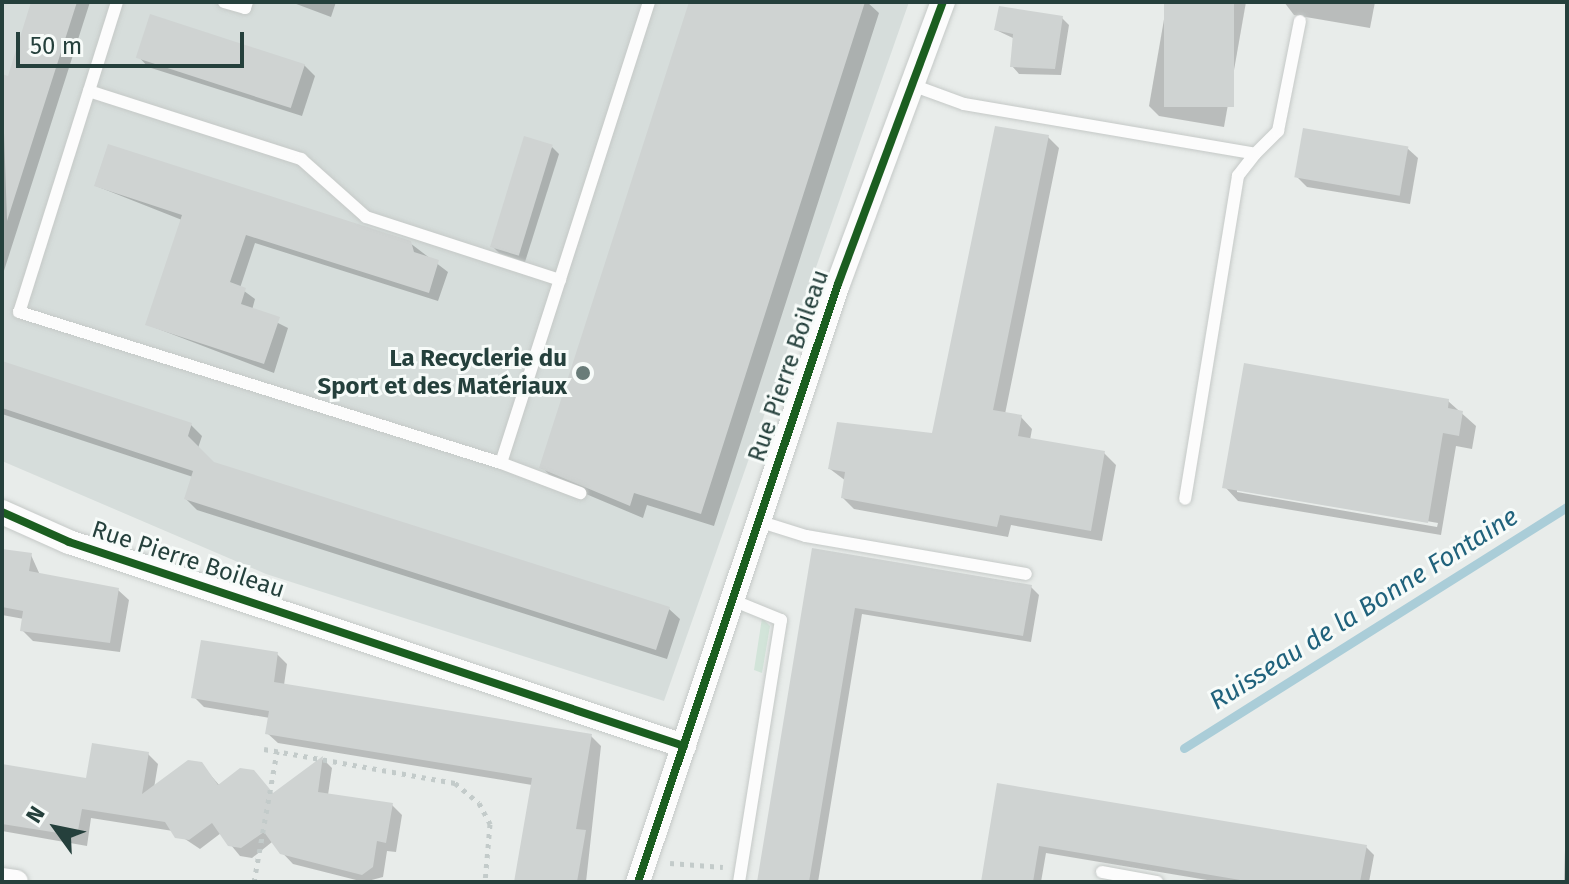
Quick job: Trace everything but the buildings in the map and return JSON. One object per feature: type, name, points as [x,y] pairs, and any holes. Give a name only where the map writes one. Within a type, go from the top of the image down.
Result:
[{"type":"street","name":"Rue Pierre Boileau","points":[[638,882],[758,521],[943,2]]},
{"type":"street","name":"Rue Pierre Boileau","points":[[2,512],[69,542],[684,746]]},
{"type":"street","points":[[2,880],[16,882]]},
{"type":"lane","points":[[117,2],[19,312],[501,463],[580,493]]},
{"type":"lane","points":[[224,2],[245,8],[247,2]]},
{"type":"lane","points":[[501,463],[649,2]]},
{"type":"lane","points":[[1185,499],[1238,176],[1278,131],[1300,21]]},
{"type":"lane","points":[[912,85],[964,104],[1255,154]]},
{"type":"lane","points":[[89,91],[301,159],[366,217],[560,280]]},
{"type":"lane","points":[[758,521],[806,536],[1026,574]]},
{"type":"lane","points":[[732,600],[781,620],[739,882]]},
{"type":"lane","points":[[1102,872],[1157,882]]},
{"type":"path","points":[[264,749],[455,783],[479,803],[490,824],[485,882]]},
{"type":"path","points":[[254,882],[277,751]]},
{"type":"path","points":[[646,857],[707,872],[742,862]]},
{"type":"shaded area","points":[[2,2],[909,2],[664,701],[266,574],[2,461]]},
{"type":"green space","points":[[762,618],[770,626],[762,673],[754,670]]},
{"type":"waterway","name":"Ruisseau de la Bonne Fontaine","points":[[1184,748],[1567,507]]},
{"type":"cycle path","points":[[638,882],[838,284],[943,2]]},
{"type":"cycle path","points":[[2,512],[69,542],[684,746]]},
{"type":"place","name":"La Recyclerie du Sport et des Matériaux","points":[[583,373]]}]
